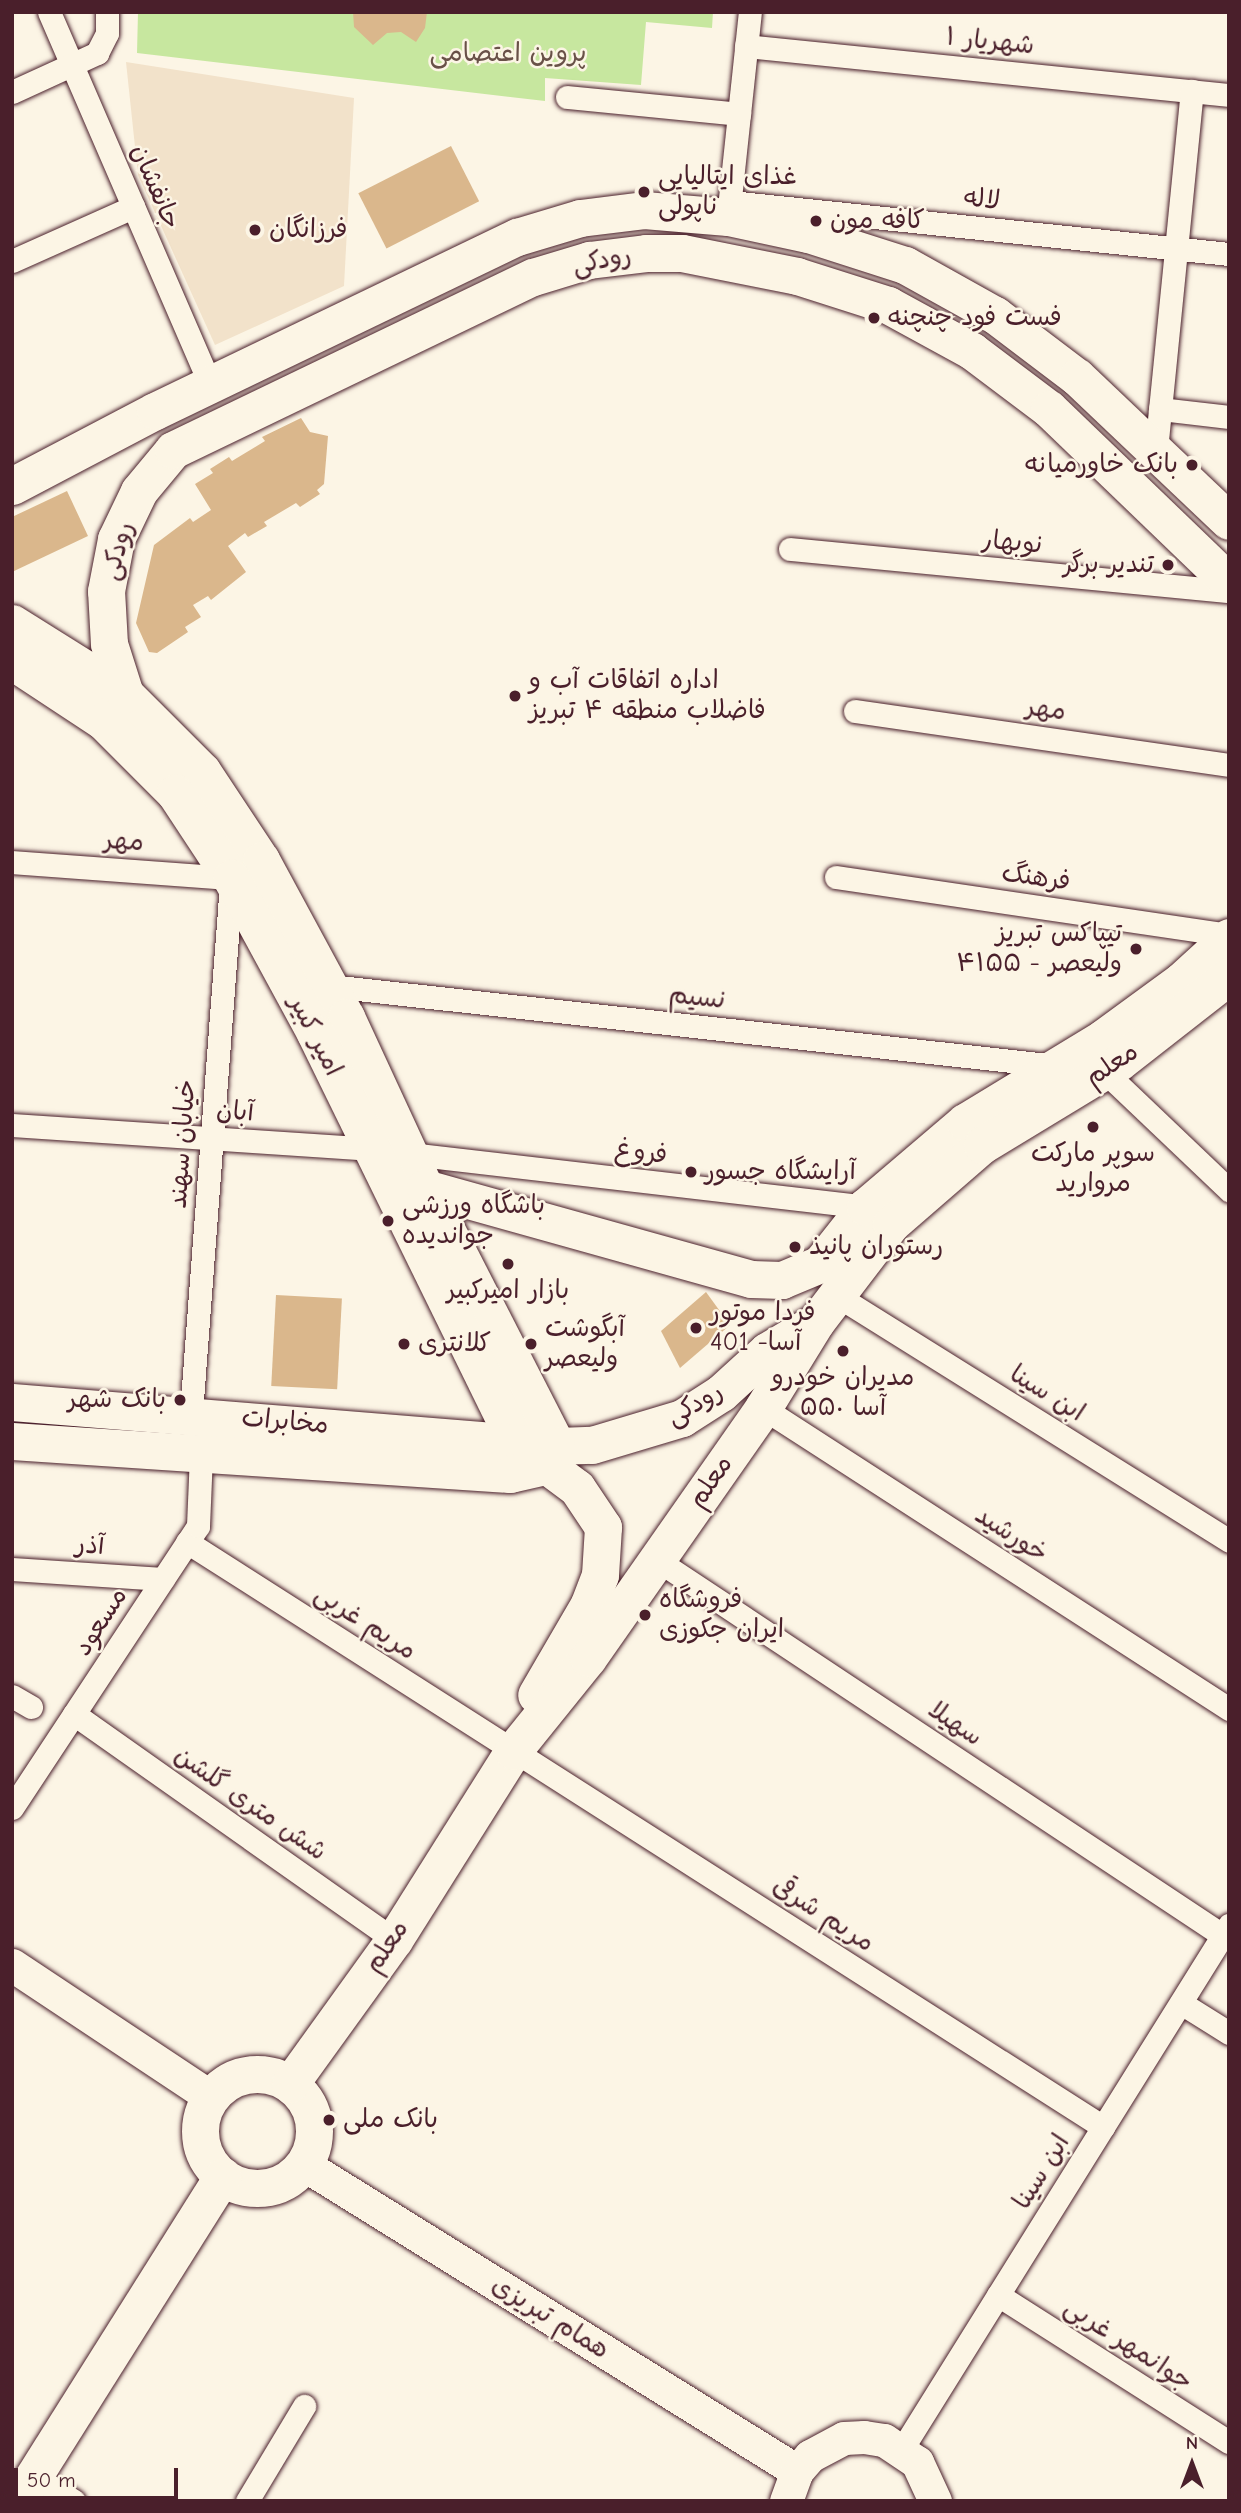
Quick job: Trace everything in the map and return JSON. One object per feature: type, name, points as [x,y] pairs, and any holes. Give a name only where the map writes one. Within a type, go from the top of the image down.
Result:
[{"type":"main road","name":"رودکى","points":[[12,486],[210,384],[517,237],[580,218],[644,210],[686,212],[729,209],[905,265],[995,315],[1047,354],[1156,450],[1229,521]]},
{"type":"main road","points":[[682,253],[686,212]]},
{"type":"main road","name":"رودکى","points":[[125,694],[109,644],[106,591],[116,539],[139,491],[173,450],[533,277],[589,260],[682,253],[797,276],[888,305],[972,351],[1017,385],[1118,474],[1229,582]]},
{"type":"main road","points":[[1017,385],[1047,354]]},
{"type":"main road","name":"امیر کبیر","points":[[12,623],[125,694],[202,771],[315,1032],[369,1149],[410,1195],[515,1442]]},
{"type":"main road","name":"امیر کبیر","points":[[12,661],[103,721],[246,869],[330,986],[410,1154],[410,1195]]},
{"type":"main road","name":"معلم","points":[[410,1195],[751,1279],[782,1280],[820,1264],[865,1207],[965,1122],[1058,1066],[1181,981],[1229,936]]},
{"type":"main road","name":"معلم","points":[[290,2084],[394,1940],[513,1751],[588,1658],[763,1408],[826,1308],[891,1224],[934,1183],[982,1145],[1104,1071],[1199,1003],[1229,976]]},
{"type":"main road","points":[[410,1195],[550,1456],[577,1488],[603,1527],[604,1552],[589,1604],[541,1682],[513,1751]]},
{"type":"main road","name":"رودکی","points":[[550,1456],[629,1437],[682,1418],[722,1393],[767,1351],[826,1308]]},
{"type":"main road","name":"مخابرات","points":[[12,1402],[191,1413],[515,1442],[550,1456]]},
{"type":"main road","name":"مخابرات","points":[[12,1441],[510,1474],[550,1456]]},
{"type":"main road","points":[[12,1965],[211,2097]]},
{"type":"main road","points":[[248,2074],[263,2074],[290,2084],[305,2101],[313,2122],[310,2151],[303,2164],[286,2179],[265,2187],[243,2186],[223,2176],[208,2160],[200,2140],[203,2110],[211,2097],[221,2086],[248,2074]]},
{"type":"main road","name":"همام تبریزی","points":[[303,2164],[791,2486]]},
{"type":"main road","points":[[22,2488],[223,2176]]},
{"type":"main road","points":[[791,2486],[810,2456],[845,2438],[884,2440],[902,2449],[928,2478],[935,2501]]},
{"type":"street","name":"جانفشان","points":[[49,12],[210,384]]},
{"type":"street","points":[[12,92],[97,53],[107,33],[107,12]]},
{"type":"street","points":[[729,209],[750,12]]},
{"type":"street","name":"شهریار ۱","points":[[746,46],[1229,95]]},
{"type":"street","points":[[1156,450],[1192,91]]},
{"type":"street","points":[[567,97],[739,114]]},
{"type":"street","points":[[12,261],[134,207]]},
{"type":"street","name":"لاله","points":[[729,209],[1229,254]]},
{"type":"street","points":[[1160,409],[1229,417]]},
{"type":"street","name":"نوبهار","points":[[790,549],[1229,592]]},
{"type":"street","name":"مهر","points":[[855,712],[1229,765]]},
{"type":"street","name":"مهر","points":[[12,862],[246,869]]},
{"type":"street","name":"خیابان سهند","points":[[191,1413],[211,1139],[246,869]]},
{"type":"street","name":"فرهنگ","points":[[836,877],[1229,936]]},
{"type":"street","name":"نسیم","points":[[330,986],[1058,1066]]},
{"type":"street","points":[[1104,1071],[1229,1190]]},
{"type":"street","name":"آبان","points":[[12,1125],[369,1149]]},
{"type":"street","name":"فروغ","points":[[410,1154],[865,1207]]},
{"type":"street","name":"ابن سینا","points":[[826,1308],[1229,1541]]},
{"type":"street","name":"خورشید","points":[[763,1408],[1229,1709]]},
{"type":"street","name":"مسعود","points":[[16,1795],[74,1714],[198,1526],[201,1454]]},
{"type":"street","name":"مریم غربی","points":[[187,1542],[513,1751]]},
{"type":"street","name":"سهیلا","points":[[657,1560],[1226,1930]]},
{"type":"street","name":"آذر","points":[[12,1569],[163,1578]]},
{"type":"street","name":"شش متری گلشن","points":[[74,1714],[394,1940]]},
{"type":"street","name":"مریم شرقی","points":[[513,1751],[1103,2127]]},
{"type":"street","name":"ابن سینا","points":[[902,2449],[1226,1930]]},
{"type":"street","points":[[1181,2003],[1229,2033]]},
{"type":"street","name":"جوانمهر غربی","points":[[998,2295],[1229,2442]]},
{"type":"street","points":[[247,2501],[304,2406]]},
{"type":"street","points":[[22,2488],[74,2501]]},
{"type":"shaded area","name":"فرزانگان","points":[[126,62],[354,98],[344,286],[215,345],[138,175]]},
{"type":"green space","name":"پروین اعتصامى","points":[[138,12],[713,12],[712,28],[646,22],[641,85],[545,78],[545,101],[137,53]]},
{"type":"building","points":[[353,12],[427,12],[425,28],[416,42],[401,32],[387,33],[373,45],[354,27]]},
{"type":"building","points":[[451,146],[479,201],[386,248],[358,193]]},
{"type":"building","points":[[301,418],[310,432],[328,436],[324,484],[317,490],[320,494],[300,507],[296,503],[264,522],[267,526],[248,537],[245,533],[228,546],[246,572],[211,600],[208,596],[193,605],[201,617],[185,627],[188,632],[157,653],[149,652],[136,623],[154,545],[190,518],[193,522],[211,510],[195,484],[213,473],[210,469],[229,457],[232,461],[265,441],[262,437]]},
{"type":"building","points":[[67,491],[88,536],[12,572],[12,517]]},
{"type":"building","name":"فردا موتور 401 -آسا","points":[[706,1292],[730,1325],[680,1368],[661,1331]]},
{"type":"building","points":[[276,1295],[342,1298],[337,1389],[271,1386]]},
{"type":"place","name":"غذای ایتالیایی ناپولی","points":[[644,192]]},
{"type":"place","name":"کافه مون","points":[[816,221]]},
{"type":"place","name":"فرزانگان","points":[[255,230]]},
{"type":"place","name":"فست فود چنچنه","points":[[874,318]]},
{"type":"place","name":"بانک خاورمیانه","points":[[1192,465]]},
{"type":"place","name":"تندیر برگر","points":[[1168,565]]},
{"type":"place","name":"اداره اتفاقات آب و فاضلاب منطقه ۴ تبریز","points":[[515,696]]},
{"type":"place","name":"تیپاکس تبریز ولیعصر - ۴۱۵۵","points":[[1136,949]]},
{"type":"place","name":"سوپر مارکت مروارید","points":[[1093,1127]]},
{"type":"place","name":"آرایشگاه جسور","points":[[691,1172]]},
{"type":"place","name":"باشگاه ورزشی جواندیده","points":[[388,1221]]},
{"type":"place","name":"رستوران پانیذ","points":[[795,1247]]},
{"type":"place","name":"بازار امیرکبیر","points":[[508,1264]]},
{"type":"place","name":"فردا موتور 401 -آسا","points":[[696,1328]]},
{"type":"place","name":"کلانتری","points":[[404,1344]]},
{"type":"place","name":"آبگوشت ولیعصر","points":[[531,1344]]},
{"type":"place","name":"مدیران خودرو ۵۵۰ آسا","points":[[843,1351]]},
{"type":"place","name":"بانک شهر","points":[[180,1400]]},
{"type":"place","name":"فروشگاه ایران جکوزی","points":[[645,1615]]},
{"type":"place","name":"بانک ملی","points":[[329,2120]]}]
